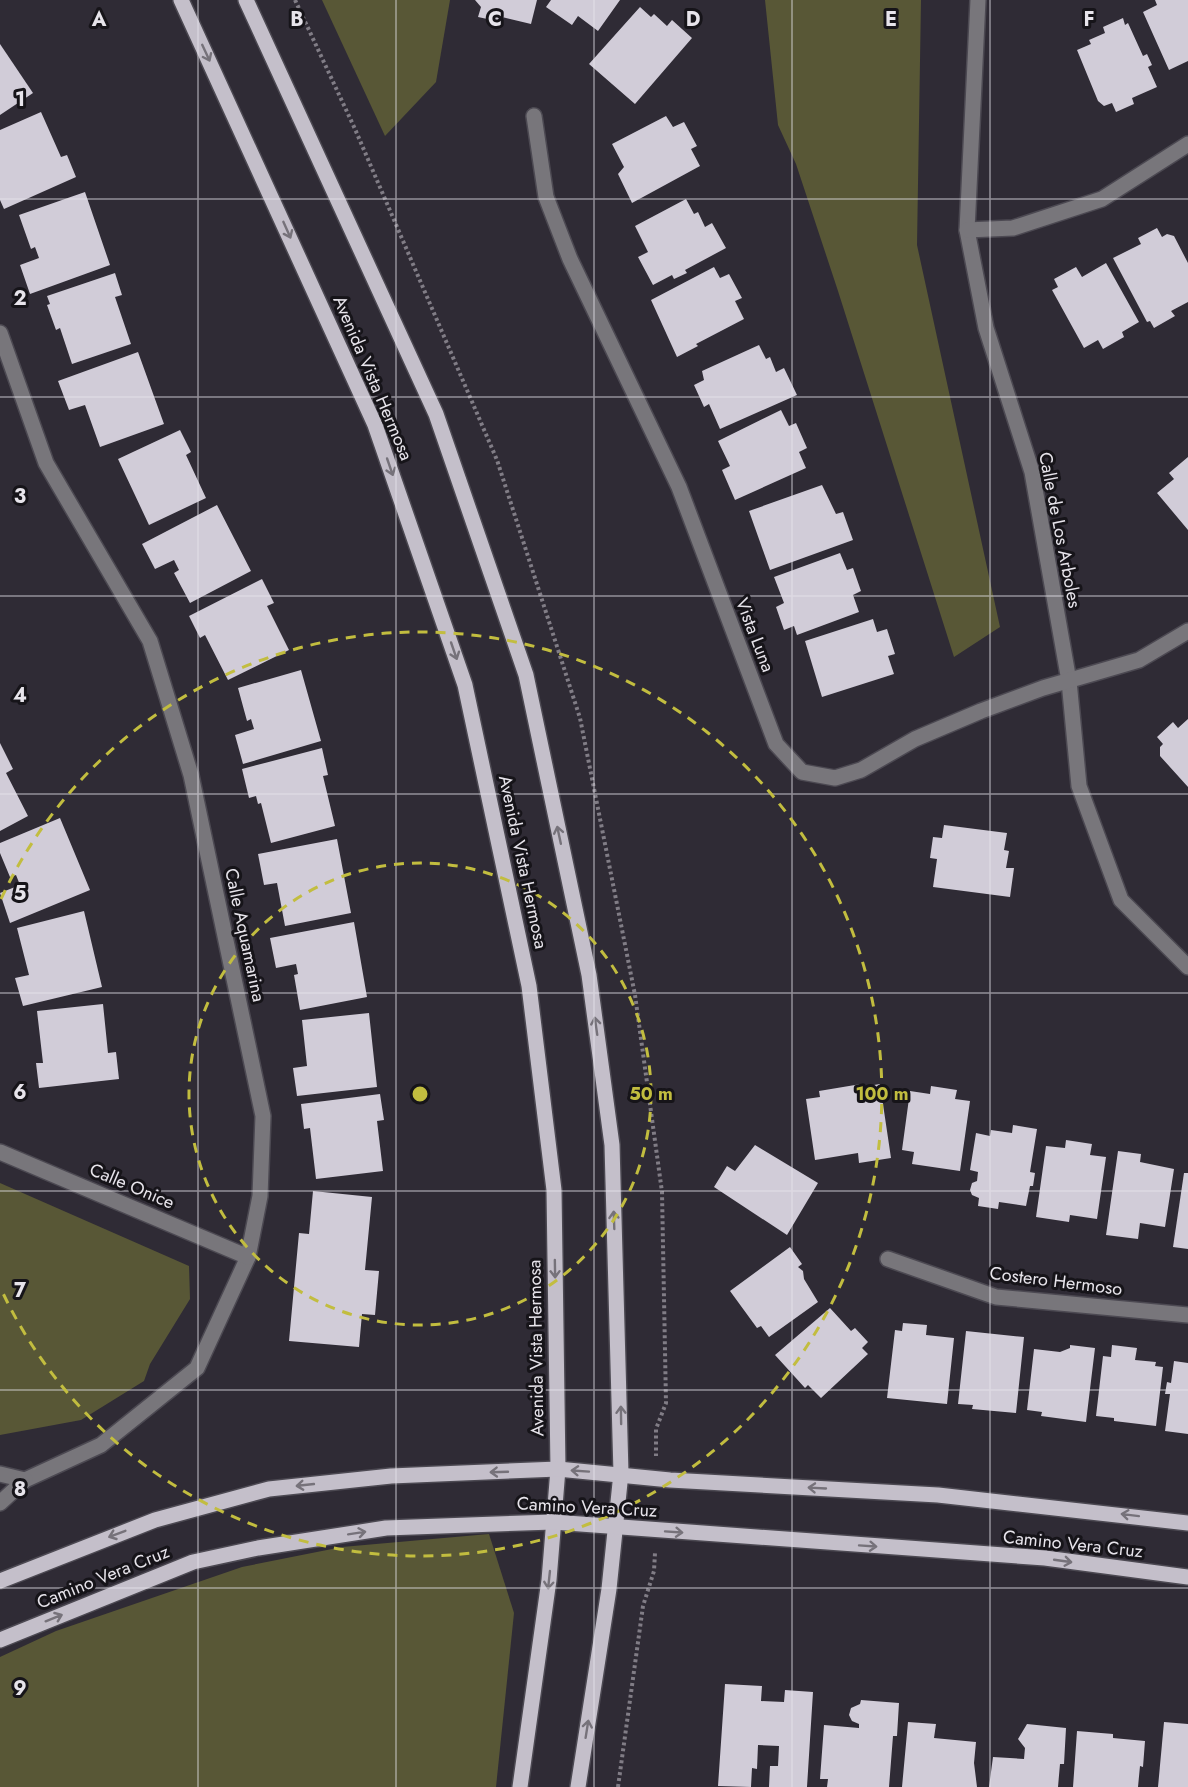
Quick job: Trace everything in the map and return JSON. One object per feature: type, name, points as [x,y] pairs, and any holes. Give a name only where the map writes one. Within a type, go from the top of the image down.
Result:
[{"type":"main road","name":"Avenida Vista Hermosa","points":[[181,0],[375,424],[465,685],[529,986],[554,1190],[558,1469],[549,1580],[520,1787]]},
{"type":"main road","points":[[246,0],[436,414],[526,675],[589,975],[612,1145],[621,1473],[616,1528],[578,1787]]},
{"type":"main road","name":"Camino Vera Cruz","points":[[0,1581],[155,1520],[269,1489],[392,1476],[558,1469],[621,1473],[670,1480],[938,1495],[1188,1523]]},
{"type":"main road","name":"Camino Vera Cruz","points":[[0,1640],[193,1562],[258,1548],[386,1528],[553,1522],[1045,1558],[1188,1577]]},
{"type":"street","name":"Calle de Los Arboles","points":[[978,0],[967,230],[986,328],[1032,472],[1069,681],[1079,786],[1121,900],[1188,967]]},
{"type":"street","name":"Vista Luna","points":[[534,116],[546,197],[570,259],[679,487],[776,744],[802,772],[835,778],[861,770],[915,739],[981,711],[1139,660],[1188,630]]},
{"type":"street","points":[[967,230],[1013,228],[1102,199],[1188,144]]},
{"type":"street","name":"Calle Aquamarina","points":[[0,333],[46,463],[150,641],[190,775],[263,1116],[260,1196],[248,1257],[197,1368],[101,1445],[25,1480],[0,1503]]},
{"type":"street","name":"Calle Onice","points":[[0,1152],[248,1257]]},
{"type":"street","name":"Costero Hermoso","points":[[888,1259],[996,1297],[1188,1315]]},
{"type":"street","points":[[0,1474],[25,1480]]},
{"type":"shaded area","points":[[322,0],[450,0],[436,82],[385,136]]},
{"type":"shaded area","points":[[765,0],[921,0],[917,245],[1000,627],[954,657],[796,164],[778,125]]},
{"type":"shaded area","points":[[0,1183],[189,1266],[190,1299],[150,1364],[144,1381],[81,1420],[0,1435]]},
{"type":"shaded area","points":[[489,1534],[514,1613],[496,1787],[0,1787],[0,1657],[56,1631],[242,1567],[342,1547]]},
{"type":"building","points":[[475,0],[537,0],[531,24],[502,17],[501,22],[478,17],[481,7]]},
{"type":"building","points":[[551,0],[620,0],[598,31],[578,16],[572,25],[546,7]]},
{"type":"building","points":[[1155,0],[1188,0],[1188,61],[1169,70],[1143,12],[1157,5]]},
{"type":"building","points":[[640,7],[651,17],[654,14],[667,26],[672,20],[692,38],[635,104],[589,64]]},
{"type":"building","points":[[1123,18],[1125,25],[1128,23],[1143,56],[1147,54],[1152,65],[1148,67],[1157,87],[1132,98],[1134,104],[1116,112],[1112,103],[1104,106],[1098,101],[1077,50],[1091,44],[1089,40],[1105,33],[1103,27]]},
{"type":"building","points":[[0,44],[33,93],[0,115]]},
{"type":"building","points":[[41,112],[61,157],[67,155],[76,177],[4,209],[0,200],[0,130]]},
{"type":"building","points":[[666,116],[673,127],[684,122],[697,146],[691,149],[700,166],[632,203],[618,174],[624,167],[612,144]]},
{"type":"building","points":[[85,192],[110,265],[30,294],[20,265],[39,258],[35,247],[31,249],[19,215]]},
{"type":"building","points":[[686,199],[694,214],[698,212],[705,227],[712,223],[726,248],[685,270],[687,273],[674,279],[672,275],[653,285],[638,257],[648,252],[635,226]]},
{"type":"building","points":[[1157,228],[1162,237],[1167,234],[1174,236],[1188,263],[1188,302],[1171,311],[1175,316],[1154,328],[1150,321],[1147,322],[1113,258],[1141,244],[1138,238]]},
{"type":"building","points":[[1106,263],[1139,322],[1122,332],[1124,337],[1103,349],[1098,340],[1084,348],[1052,290],[1058,287],[1054,279],[1076,267],[1082,277]]},
{"type":"building","points":[[714,267],[720,278],[729,274],[742,298],[735,301],[744,319],[696,344],[698,346],[677,357],[651,300]]},
{"type":"building","points":[[115,273],[122,295],[115,297],[131,344],[72,364],[60,328],[56,330],[47,305],[50,304],[47,296]]},
{"type":"building","points":[[759,345],[766,359],[770,357],[776,372],[784,368],[797,395],[720,429],[709,404],[704,407],[694,385],[704,380],[702,371]]},
{"type":"building","points":[[138,352],[164,424],[100,447],[85,405],[69,410],[58,381]]},
{"type":"building","points":[[781,410],[789,426],[796,423],[807,448],[799,452],[806,468],[735,500],[722,470],[730,466],[718,441]]},
{"type":"building","points":[[180,430],[191,452],[186,455],[206,498],[149,525],[118,459]]},
{"type":"building","points":[[1188,457],[1188,530],[1157,493],[1174,479],[1169,473]]},
{"type":"building","points":[[822,485],[836,514],[843,512],[853,540],[770,570],[749,511]]},
{"type":"building","points":[[217,505],[251,571],[190,603],[174,573],[179,570],[174,560],[155,569],[142,544]]},
{"type":"building","points":[[840,553],[847,570],[853,568],[861,591],[853,595],[859,612],[797,635],[794,626],[784,630],[776,607],[784,603],[774,577]]},
{"type":"building","points":[[262,579],[274,603],[267,606],[289,650],[228,680],[205,635],[200,638],[189,616]]},
{"type":"building","points":[[873,619],[877,632],[887,629],[895,654],[888,656],[894,674],[822,697],[805,641]]},
{"type":"building","points":[[301,670],[321,741],[243,764],[235,735],[254,729],[251,719],[247,721],[238,688]]},
{"type":"building","points":[[1188,719],[1188,787],[1160,756],[1160,747],[1163,744],[1157,737],[1173,722],[1178,728]]},
{"type":"building","points":[[0,743],[13,769],[6,773],[28,816],[0,831]]},
{"type":"building","points":[[322,748],[328,775],[323,776],[335,826],[271,843],[261,803],[258,804],[256,796],[249,798],[242,769]]},
{"type":"building","points":[[60,818],[90,890],[10,923],[0,893],[20,885],[16,875],[10,877],[0,853],[0,843]]},
{"type":"building","points":[[944,825],[1007,833],[1004,850],[1009,851],[1006,868],[1014,868],[1010,897],[933,887],[937,859],[930,858],[933,837],[942,838]]},
{"type":"building","points":[[337,839],[351,913],[285,926],[277,883],[264,885],[258,854]]},
{"type":"building","points":[[84,911],[102,987],[23,1006],[15,978],[29,975],[17,928]]},
{"type":"building","points":[[354,922],[367,997],[300,1010],[294,975],[298,974],[296,964],[276,968],[270,938]]},
{"type":"building","points":[[103,1004],[108,1053],[116,1052],[119,1079],[39,1088],[36,1063],[43,1063],[37,1011]]},
{"type":"building","points":[[369,1013],[377,1087],[297,1096],[293,1068],[307,1066],[302,1020]]},
{"type":"building","points":[[861,1084],[862,1087],[880,1084],[891,1158],[859,1163],[858,1153],[815,1160],[806,1099],[820,1097],[819,1091]]},
{"type":"building","points":[[931,1086],[957,1090],[955,1099],[970,1101],[960,1171],[912,1164],[914,1152],[902,1150],[910,1091],[930,1094]]},
{"type":"building","points":[[380,1094],[384,1120],[377,1121],[383,1171],[316,1179],[310,1128],[304,1129],[301,1104]]},
{"type":"building","points":[[1013,1125],[1037,1129],[1030,1172],[1035,1173],[1026,1206],[999,1202],[998,1209],[978,1206],[979,1198],[972,1195],[970,1190],[972,1183],[977,1181],[978,1172],[970,1170],[976,1133],[990,1136],[991,1130],[1012,1133]]},
{"type":"building","points":[[1066,1140],[1092,1144],[1090,1155],[1106,1157],[1097,1219],[1070,1215],[1069,1222],[1036,1217],[1046,1146],[1065,1148]]},
{"type":"building","points":[[755,1145],[818,1183],[787,1235],[714,1187],[727,1166],[735,1171]]},
{"type":"building","points":[[1118,1151],[1141,1154],[1140,1162],[1174,1169],[1165,1227],[1140,1223],[1138,1239],[1106,1235]]},
{"type":"building","points":[[1184,1173],[1188,1173],[1188,1249],[1173,1247]]},
{"type":"building","points":[[313,1191],[372,1197],[365,1270],[379,1271],[375,1315],[362,1314],[359,1347],[289,1341],[299,1233],[309,1234]]},
{"type":"building","points":[[790,1247],[802,1264],[798,1267],[803,1271],[804,1279],[818,1302],[769,1337],[761,1326],[757,1328],[730,1291]]},
{"type":"building","points":[[830,1308],[851,1331],[855,1328],[868,1342],[862,1348],[868,1354],[821,1398],[808,1385],[805,1388],[775,1355]]},
{"type":"building","points":[[903,1323],[927,1325],[926,1335],[954,1338],[947,1404],[887,1398],[895,1330],[902,1331]]},
{"type":"building","points":[[966,1331],[1024,1337],[1016,1413],[972,1409],[973,1405],[958,1404]]},
{"type":"building","points":[[1070,1345],[1095,1348],[1086,1422],[1041,1416],[1042,1412],[1027,1410],[1034,1349],[1060,1352],[1070,1348]]},
{"type":"building","points":[[1112,1345],[1137,1348],[1135,1360],[1156,1362],[1155,1366],[1163,1367],[1156,1426],[1114,1421],[1114,1418],[1096,1416],[1103,1356],[1111,1357]]},
{"type":"building","points":[[1174,1361],[1188,1363],[1188,1434],[1165,1431],[1170,1394],[1165,1394],[1167,1382],[1171,1383]]},
{"type":"building","points":[[725,1684],[762,1686],[761,1701],[784,1702],[785,1690],[813,1692],[807,1787],[769,1787],[770,1766],[778,1766],[779,1746],[758,1745],[757,1769],[752,1768],[751,1787],[718,1786]]},
{"type":"building","points":[[861,1700],[899,1703],[897,1736],[893,1736],[889,1787],[827,1787],[828,1779],[820,1779],[824,1725],[859,1728],[859,1724],[852,1721],[849,1715],[851,1708],[860,1704]]},
{"type":"building","points":[[908,1722],[936,1724],[934,1738],[976,1742],[974,1763],[977,1787],[902,1787]]},
{"type":"building","points":[[1164,1722],[1188,1724],[1188,1787],[1158,1787]]},
{"type":"building","points":[[1027,1724],[1066,1728],[1064,1764],[1060,1764],[1058,1787],[989,1787],[993,1757],[1024,1759],[1025,1748],[1018,1739]]},
{"type":"building","points":[[1077,1731],[1113,1734],[1113,1738],[1145,1741],[1143,1767],[1140,1766],[1138,1787],[1073,1787]]}]
